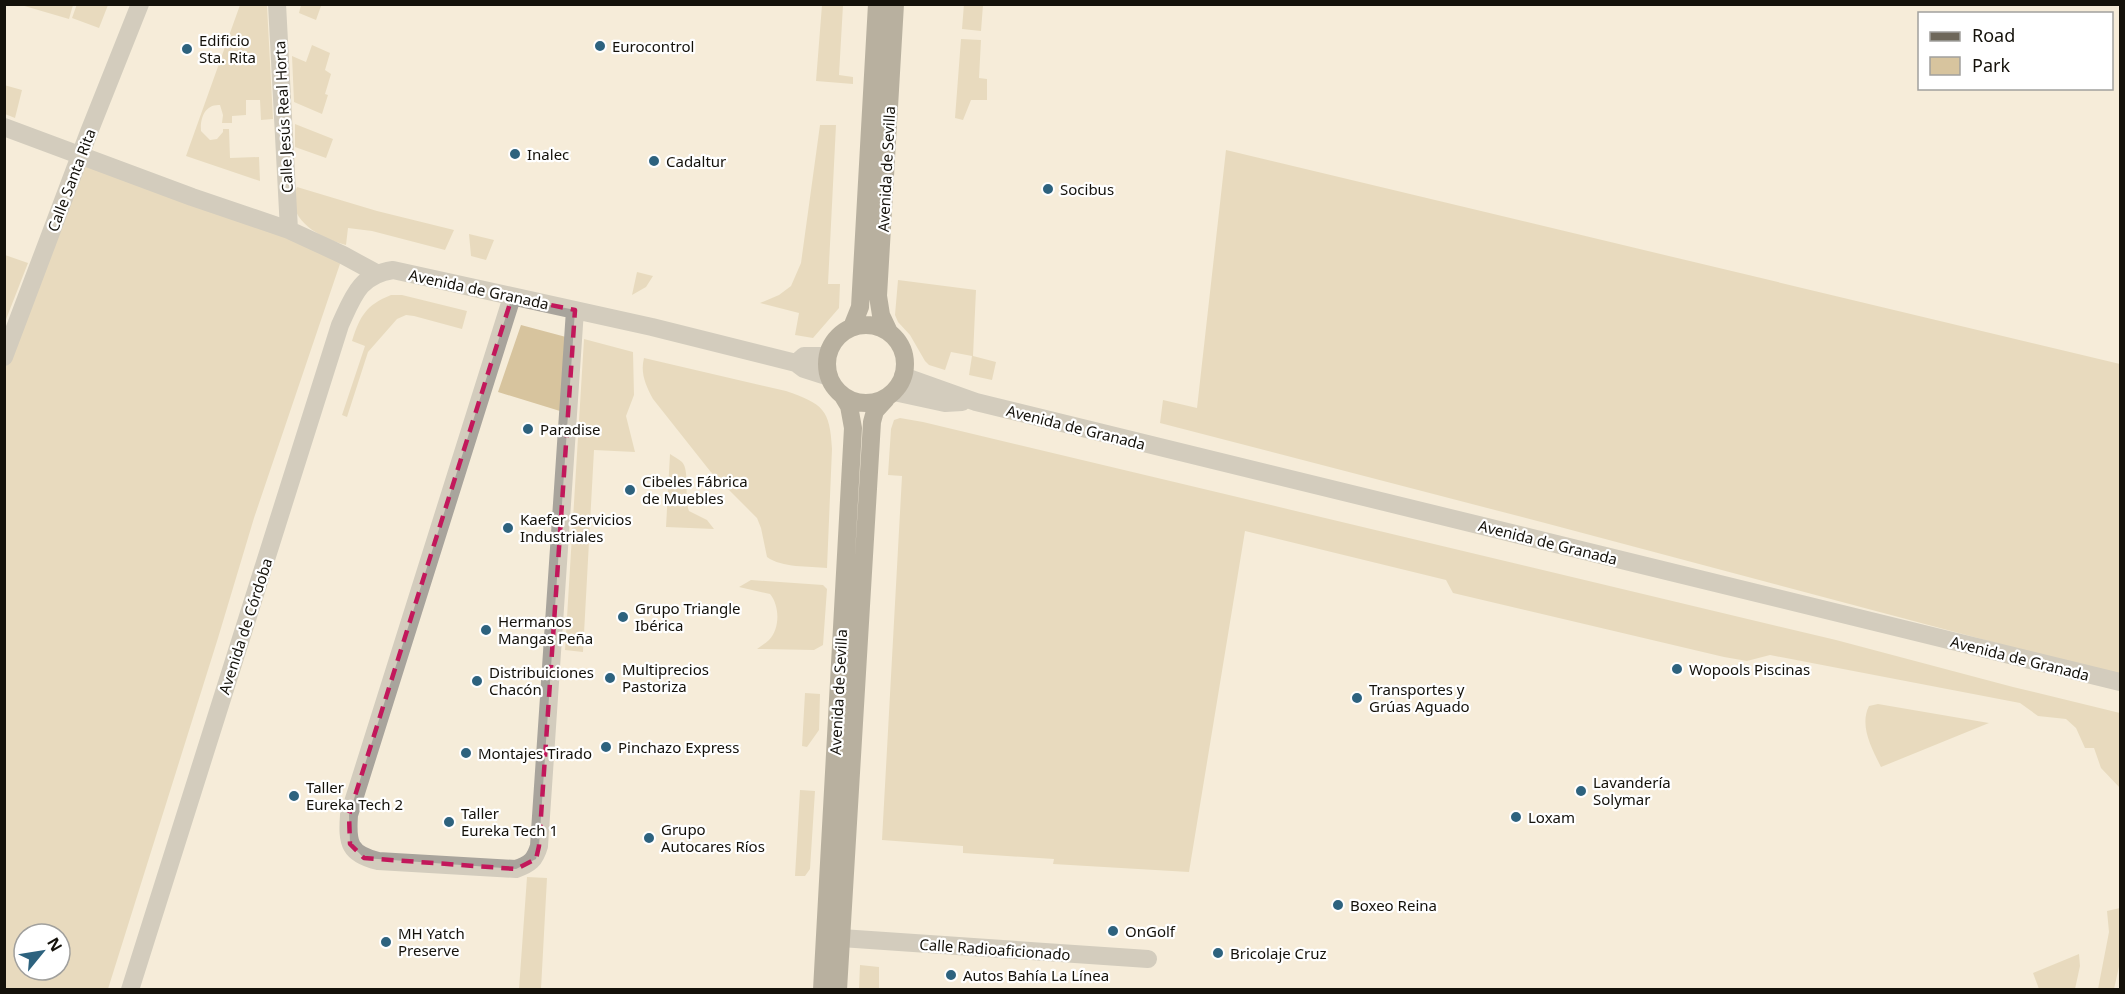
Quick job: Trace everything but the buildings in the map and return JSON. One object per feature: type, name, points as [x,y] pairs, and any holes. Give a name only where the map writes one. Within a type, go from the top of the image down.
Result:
[{"type":"main road","name":"Avenida de Sevilla","points":[[852,327],[860,307],[877,4]]},
{"type":"main road","name":"Avenida de Sevilla","points":[[889,332],[881,315],[878,296],[895,4]]},
{"type":"main road","points":[[871,325],[889,332],[903,350],[905,361],[895,389],[864,404],[853,402],[843,396],[836,390],[826,366],[827,356],[836,339],[852,327],[871,325]]},
{"type":"main road","name":"Avenida de Sevilla","points":[[838,990],[872,422],[875,411],[895,389]]},
{"type":"main road","name":"Avenida de Sevilla","points":[[822,990],[853,428],[853,417],[843,396]]},
{"type":"street","name":"Calle Santa Rita","points":[[4,357],[140,4]]},
{"type":"street","name":"Calle Jesús Real Horta","points":[[277,4],[289,230]]},
{"type":"street","points":[[4,127],[289,230],[378,274]]},
{"type":"street","name":"Avenida de Granada","points":[[378,274],[393,270],[575,310],[796,363],[804,369],[829,377]]},
{"type":"street","name":"Avenida de Córdoba","points":[[130,990],[340,325],[360,285],[378,274]]},
{"type":"street","points":[[512,297],[349,816],[350,844],[364,858],[378,861],[516,869],[536,859],[539,846],[575,310]]},
{"type":"street","name":"Avenida de Granada","points":[[796,363],[804,356],[827,356]]},
{"type":"street","name":"Avenida de Granada","points":[[895,389],[945,403],[976,402],[2121,682]]},
{"type":"street","name":"Calle Radioaficionado","points":[[841,938],[1148,959]]},
{"type":"highlighted area","points":[[512,297],[575,310],[539,846],[536,859],[516,869],[364,858],[350,844],[349,815]]},
{"type":"green space","points":[[77,4],[108,5],[99,28],[72,18]]},
{"type":"green space","points":[[964,4],[983,5],[981,31],[962,29]]},
{"type":"green space","points":[[21,5],[73,5],[69,19]]},
{"type":"green space","points":[[240,5],[267,6],[273,119],[261,120],[260,100],[246,100],[246,115],[232,116],[232,123],[222,123],[223,115],[220,105],[215,105],[204,113],[201,131],[210,140],[217,139],[223,129],[229,129],[230,158],[259,157],[260,181],[186,156]]},
{"type":"green space","points":[[301,5],[321,6],[316,20],[299,13]]},
{"type":"green space","points":[[822,5],[843,5],[839,75],[853,77],[853,84],[816,81]]},
{"type":"green space","points":[[961,39],[981,40],[979,78],[987,79],[987,100],[971,100],[963,120],[955,118]]},
{"type":"green space","points":[[312,45],[330,53],[325,70],[331,74],[322,114],[294,102],[292,56],[306,62]]},
{"type":"green space","points":[[4,85],[22,90],[15,118],[5,114]]},
{"type":"green space","points":[[295,124],[333,139],[326,158],[295,147]]},
{"type":"green space","points":[[820,125],[836,125],[828,284],[840,284],[839,308],[813,338],[795,335],[799,313],[760,303],[779,295],[791,286],[801,263]]},
{"type":"green space","points":[[1226,150],[2120,364],[2120,676],[1160,423],[1163,400],[1197,408]]},
{"type":"green space","points":[[81,156],[343,255],[254,518],[108,989],[5,989],[4,357]]},
{"type":"green space","points":[[297,187],[377,211],[454,230],[445,250],[372,231],[348,228],[346,245],[326,238],[306,225],[299,217],[294,198]]},
{"type":"green space","points":[[469,234],[494,240],[486,260],[471,256]]},
{"type":"green space","points":[[5,255],[28,263],[5,322]]},
{"type":"green space","points":[[637,272],[653,276],[646,287],[632,295]]},
{"type":"green space","points":[[898,280],[976,290],[973,356],[996,362],[992,380],[969,375],[972,356],[951,352],[945,370],[929,365],[925,361],[895,315]]},
{"type":"green space","points":[[391,295],[402,295],[467,311],[462,329],[414,316],[406,315],[397,319],[368,352],[347,417],[342,415],[365,346],[352,341],[355,332],[365,312],[375,303]]},
{"type":"green space","points":[[521,325],[566,337],[560,411],[498,392]]},
{"type":"green space","points":[[584,339],[633,352],[634,395],[626,416],[635,452],[594,450],[583,652],[565,650]]},
{"type":"green space","points":[[644,358],[786,391],[809,400],[822,410],[829,425],[832,449],[827,568],[788,565],[767,557],[757,518],[710,471],[653,399],[643,374]]},
{"type":"green space","points":[[900,418],[1836,640],[2120,713],[2120,788],[2101,768],[2094,748],[2085,748],[2076,728],[2066,719],[2038,716],[2020,703],[1770,655],[1747,661],[1724,657],[1453,593],[1446,580],[1245,531],[1189,872],[1053,864],[1054,859],[963,853],[963,846],[882,840],[902,476],[888,475],[891,429],[894,420]]},
{"type":"green space","points":[[670,454],[681,461],[684,466],[689,511],[707,520],[714,529],[666,527]]},
{"type":"green space","points":[[751,580],[823,585],[827,589],[823,645],[814,650],[757,649],[773,635],[777,624],[777,611],[770,594],[739,587]]},
{"type":"green space","points":[[805,693],[820,694],[819,730],[807,747],[802,746]]},
{"type":"green space","points":[[1878,704],[1989,723],[1881,767],[1868,737],[1865,721],[1869,706]]},
{"type":"green space","points":[[800,790],[815,791],[810,869],[805,876],[795,876]]},
{"type":"green space","points":[[527,877],[547,878],[541,989],[519,989]]},
{"type":"green space","points":[[2120,908],[2120,962],[2114,989],[2098,989],[2109,932],[2107,911]]},
{"type":"green space","points":[[2079,954],[2080,966],[2075,989],[2039,989],[2033,973]]},
{"type":"green space","points":[[860,965],[879,967],[879,989],[859,989]]},
{"type":"place","name":"Eurocontrol","points":[[600,46]]},
{"type":"place","name":"Edificio Sta. Rita","points":[[187,49]]},
{"type":"place","name":"Inalec","points":[[515,154]]},
{"type":"place","name":"Cadaltur","points":[[654,161]]},
{"type":"place","name":"Socibus","points":[[1048,189]]},
{"type":"place","name":"Paradise","points":[[528,429]]},
{"type":"place","name":"Cibeles Fábrica de Muebles","points":[[630,490]]},
{"type":"place","name":"Kaefer Servicios Industriales","points":[[508,528]]},
{"type":"place","name":"Grupo Triangle Ibérica","points":[[623,617]]},
{"type":"place","name":"Hermanos Mangas Peña","points":[[486,630]]},
{"type":"place","name":"Wopools Piscinas","points":[[1677,669]]},
{"type":"place","name":"Multiprecios Pastoriza","points":[[610,678]]},
{"type":"place","name":"Distribuiciones Chacón","points":[[477,681]]},
{"type":"place","name":"Transportes y Grúas Aguado","points":[[1357,698]]},
{"type":"place","name":"Pinchazo Express","points":[[606,747]]},
{"type":"place","name":"Montajes Tirado","points":[[466,753]]},
{"type":"place","name":"Lavandería Solymar","points":[[1581,791]]},
{"type":"place","name":"Taller Eureka Tech 2","points":[[294,796]]},
{"type":"place","name":"Loxam","points":[[1516,817]]},
{"type":"place","name":"Taller Eureka Tech 1","points":[[449,822]]},
{"type":"place","name":"Grupo Autocares Ríos","points":[[649,838]]},
{"type":"place","name":"Boxeo Reina","points":[[1338,905]]},
{"type":"place","name":"OnGolf","points":[[1113,931]]},
{"type":"place","name":"MH Yatch Preserve","points":[[386,942]]},
{"type":"place","name":"Bricolaje Cruz","points":[[1218,953]]},
{"type":"place","name":"Autos Bahía La Línea","points":[[951,975]]}]
